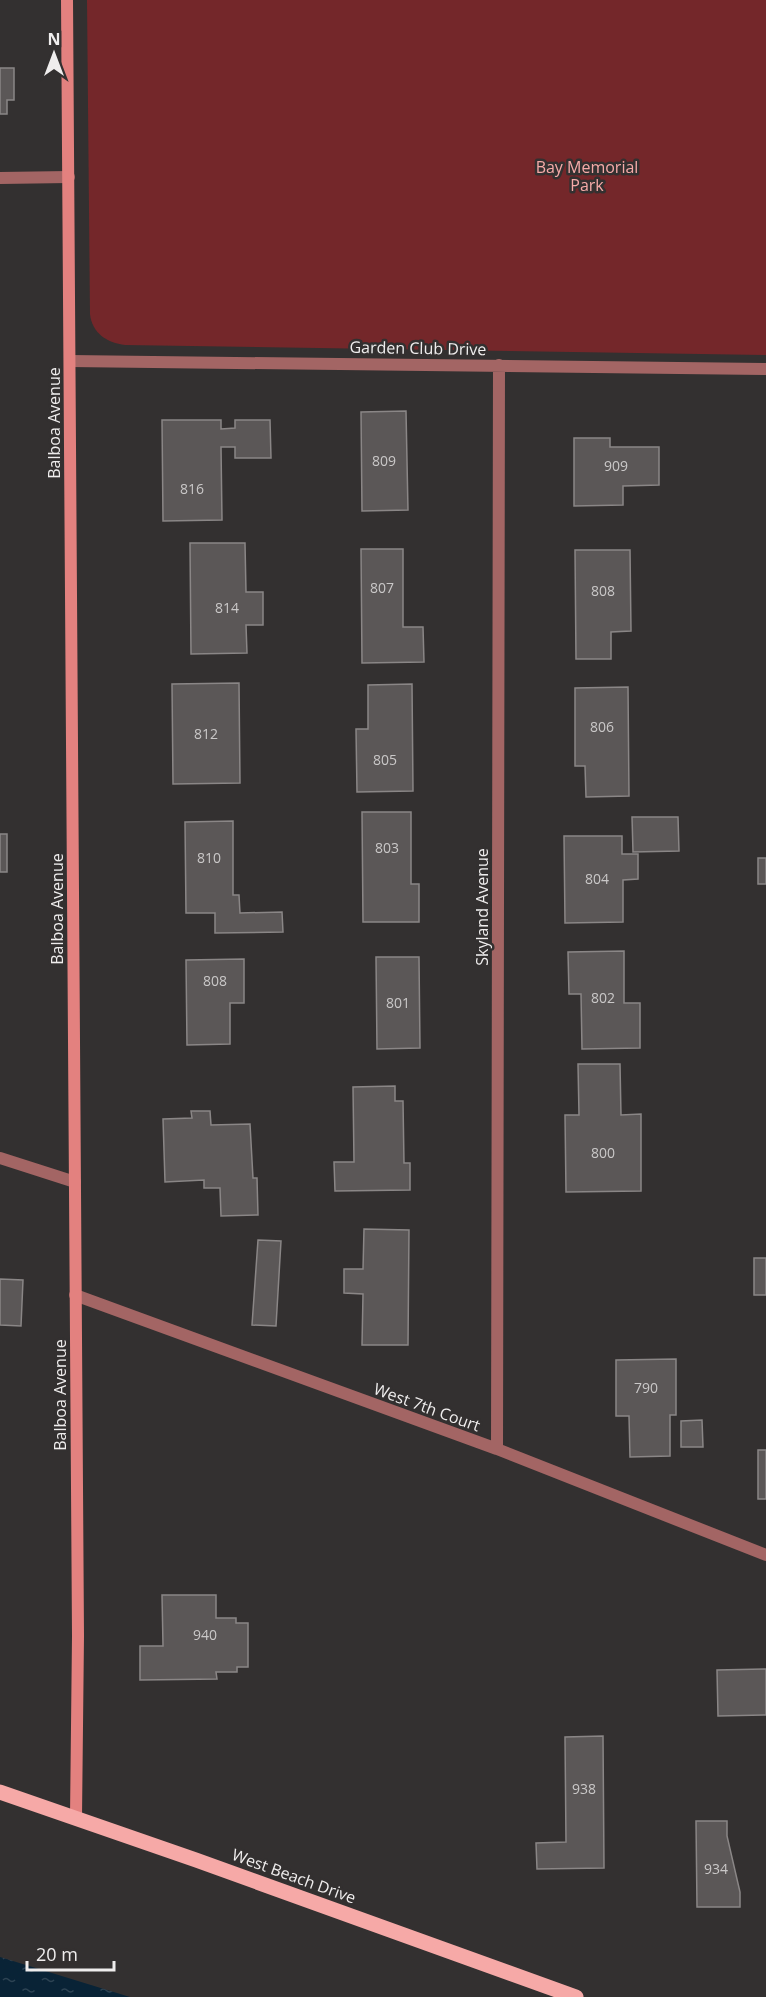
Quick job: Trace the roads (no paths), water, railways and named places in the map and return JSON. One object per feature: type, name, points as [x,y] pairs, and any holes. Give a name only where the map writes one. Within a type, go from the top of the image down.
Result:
[{"type":"main road","name":"West Beach Drive","points":[[0,1792],[76,1817],[576,1997]]},
{"type":"street","name":"Balboa Avenue","points":[[67,0],[75,1182],[76,1817]]},
{"type":"street","points":[[0,178],[69,177]]},
{"type":"street","name":"Garden Club Drive","points":[[70,362],[766,369]]},
{"type":"street","name":"Skyland Avenue","points":[[497,1449],[499,365]]},
{"type":"street","points":[[0,1158],[75,1182]]},
{"type":"street","name":"West 7th Court","points":[[75,1295],[497,1449],[766,1555]]},
{"type":"water","points":[[0,1957],[130,1997],[0,1997]]},
{"type":"park label","name":"Bay Memorial Park","points":[[587,176]]}]
